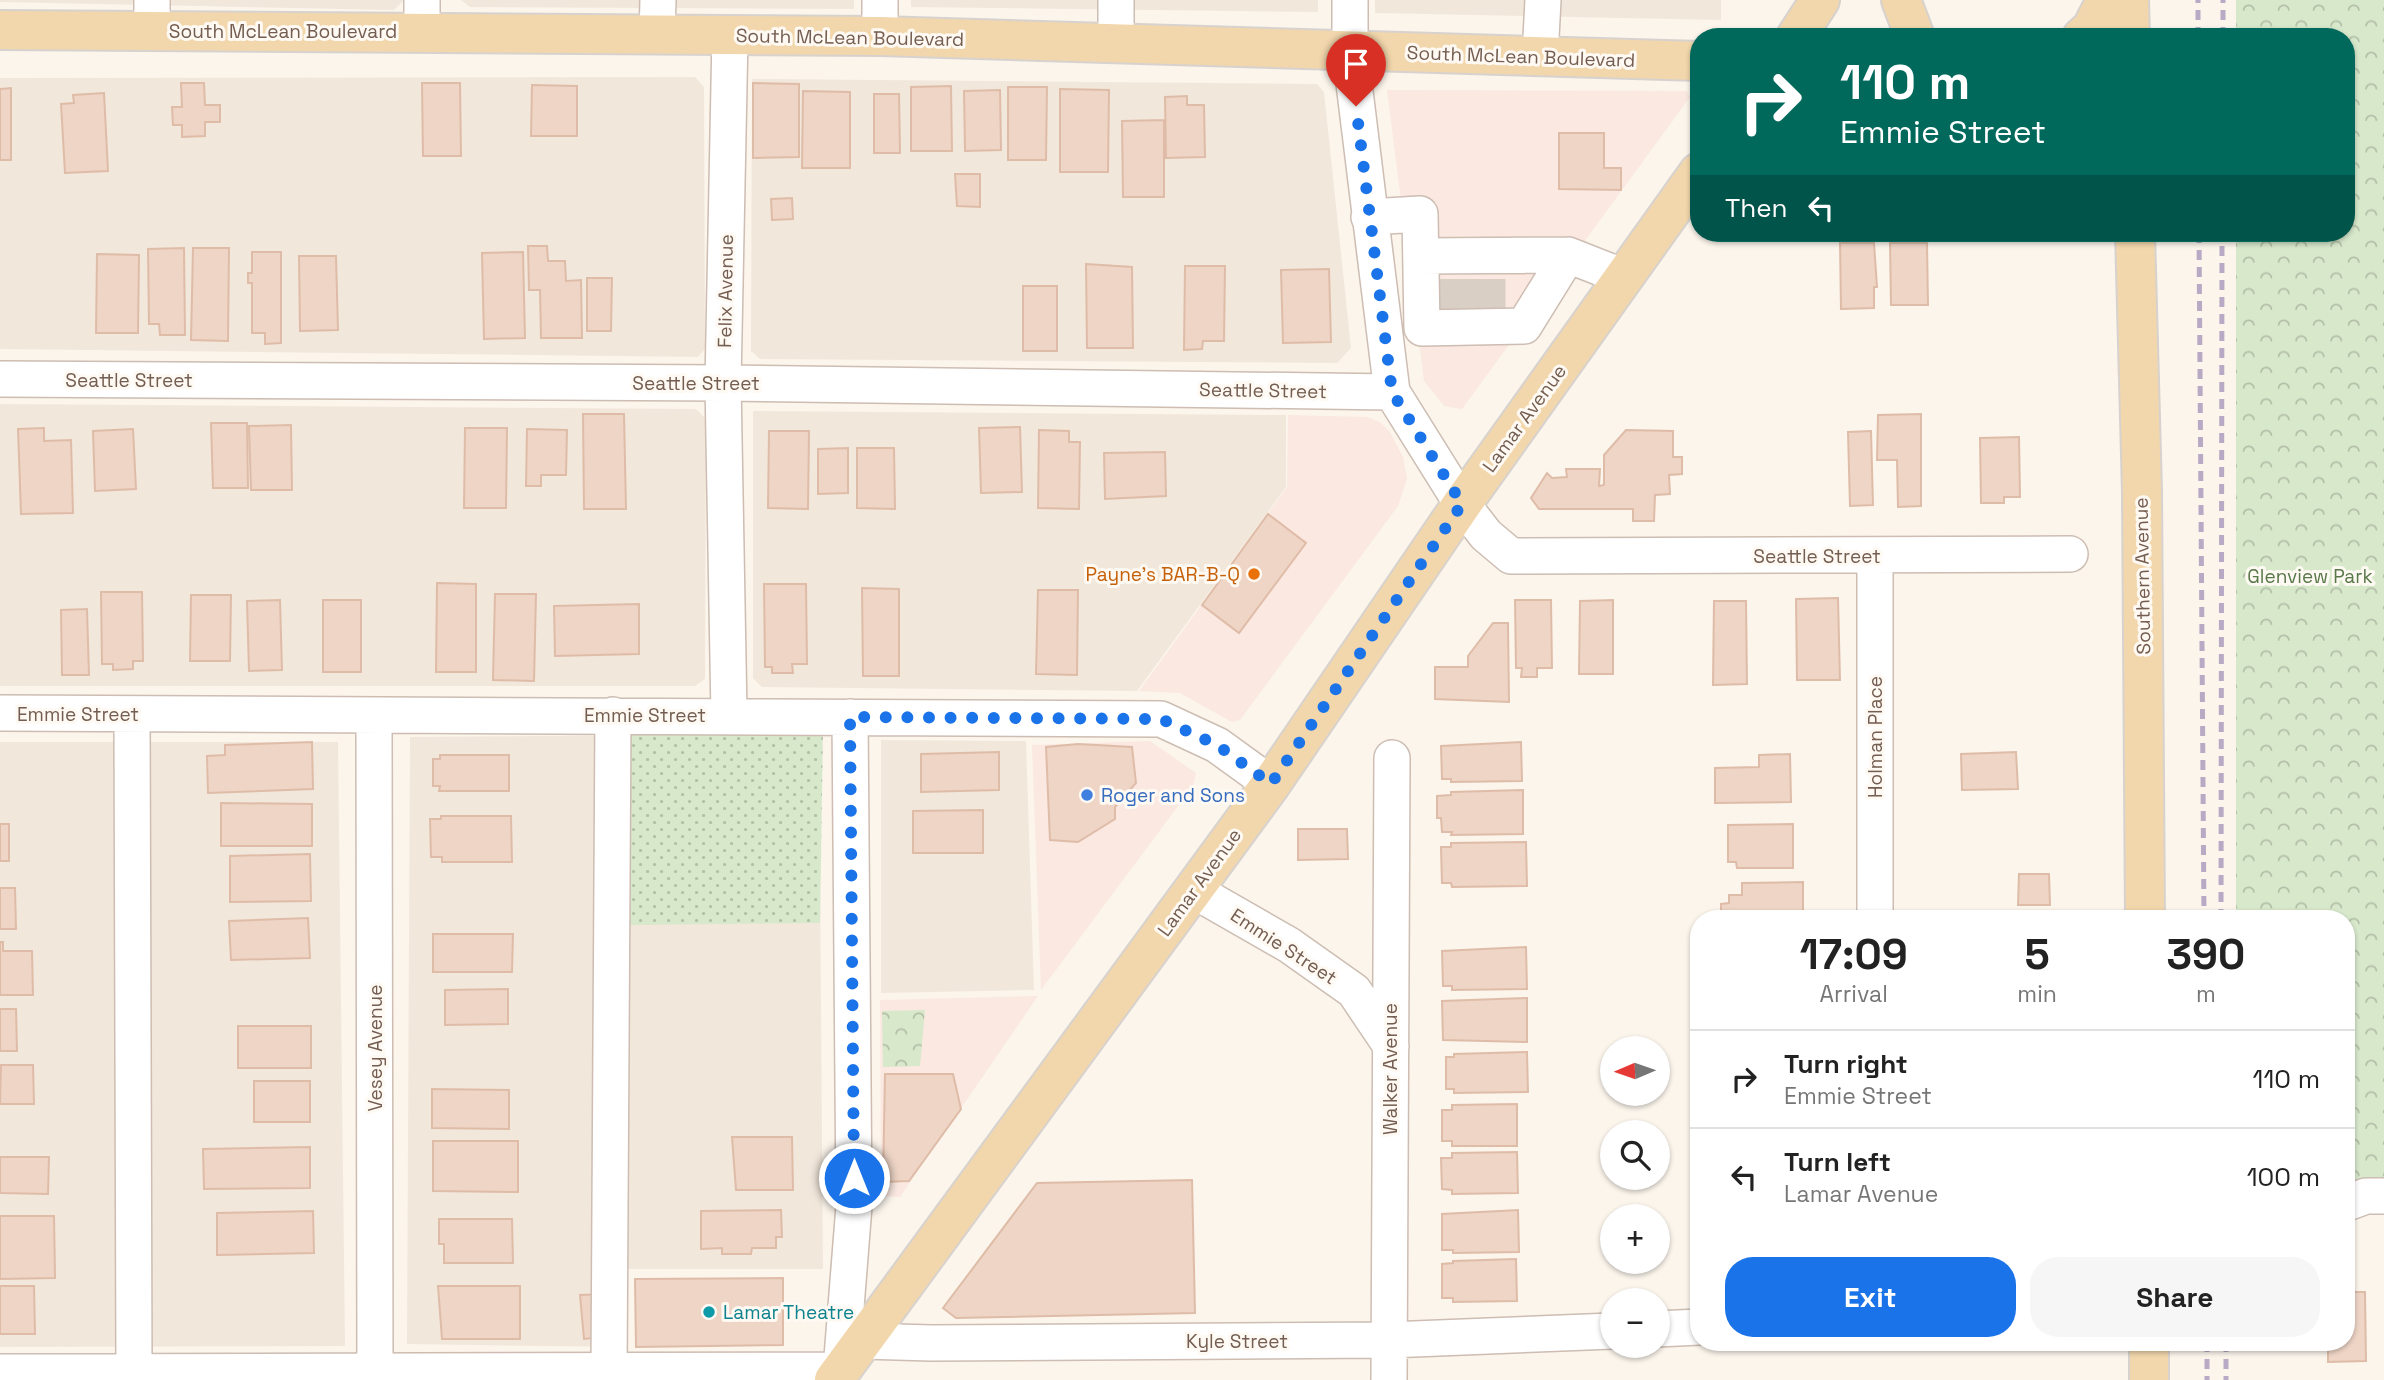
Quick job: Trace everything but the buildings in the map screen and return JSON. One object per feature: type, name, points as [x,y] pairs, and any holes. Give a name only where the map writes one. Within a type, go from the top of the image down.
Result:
[{"type":"main road","points":[[1803,28],[1820,0]]},
{"type":"main road","points":[[1901,0],[1912,28]]},
{"type":"main road","points":[[2092,28],[2106,0]]},
{"type":"main road","points":[[2129,0],[2130,28]]},
{"type":"main road","name":"South McLean Boulevard","points":[[0,30],[152,15],[657,17],[730,35],[880,18],[1116,44],[1690,61]]},
{"type":"main road","name":"Lamar Avenue","points":[[846,1364],[1271,784],[1462,504],[1623,277],[1690,190]]},
{"type":"main road","name":"Southern Avenue","points":[[2135,242],[2142,492],[2145,910]]},
{"type":"main road","points":[[2149,1351],[2149,1380]]},
{"type":"street","points":[[1116,0],[1116,44]]},
{"type":"street","points":[[1350,0],[1350,51],[1392,392],[1462,504]]},
{"type":"street","points":[[1540,56],[1543,0]]},
{"type":"street","name":"Felix Avenue","points":[[729,715],[723,383],[730,35]]},
{"type":"street","points":[[1369,217],[1420,214],[1461,293],[1524,326],[1568,256]]},
{"type":"street","points":[[1384,328],[1461,293],[1568,256],[1623,277]]},
{"type":"street","name":"Seattle Street","points":[[0,379],[723,383],[1392,392]]},
{"type":"street","name":"Seattle Street","points":[[1462,504],[1486,535],[1511,556],[2070,554]]},
{"type":"street","name":"Holman Place","points":[[1875,556],[1875,910]]},
{"type":"street","name":"Emmie Street","points":[[0,713],[1161,719],[1217,745],[1271,784]]},
{"type":"street","points":[[132,715],[134,1372]]},
{"type":"street","points":[[609,1371],[613,715]]},
{"type":"street","name":"Vesey Avenue","points":[[374,717],[375,1376]]},
{"type":"street","points":[[846,1364],[854,1206],[850,717]]},
{"type":"street","name":"Walker Avenue","points":[[1389,1380],[1392,758]]},
{"type":"street","name":"Emmie Street","points":[[1193,890],[1289,945],[1354,991],[1391,1046]]},
{"type":"street","points":[[2355,1200],[2366,1196],[2384,1196]]},
{"type":"street","points":[[1670,1329],[1690,1328]]},
{"type":"street","name":"Kyle Street","points":[[0,1372],[375,1376],[609,1371],[846,1364],[945,1343],[1389,1340],[1600,1331]]},
{"type":"shaded area","points":[[0,0],[404,0],[394,10]]},
{"type":"shaded area","points":[[461,0],[854,0],[854,9],[470,7]]},
{"type":"shaded area","points":[[911,0],[1318,0],[1318,12],[911,7]]},
{"type":"shaded area","points":[[1375,0],[1721,0],[1721,20],[1375,13]]},
{"type":"shaded area","points":[[695,77],[704,87],[705,349],[698,357],[0,349],[0,78]]},
{"type":"shaded area","points":[[752,79],[1317,84],[1324,92],[1351,348],[1337,363],[760,359],[751,351]]},
{"type":"shaded area","points":[[1387,90],[1686,91],[1690,97],[1462,409],[1444,406],[1424,381]]},
{"type":"shaded area","points":[[0,404],[696,409],[706,419],[705,679],[695,686],[0,686]]},
{"type":"shaded area","points":[[753,411],[1286,415],[1286,487],[1137,691],[762,687],[753,678]]},
{"type":"shaded area","points":[[1288,415],[1367,417],[1380,422],[1390,432],[1403,457],[1407,479],[1398,506],[1240,720],[1232,722],[1180,693],[1139,691],[1287,487]]},
{"type":"shaded area","points":[[819,734],[823,1269],[627,1269],[626,1347],[407,1344],[410,737]]},
{"type":"shaded area","points":[[881,740],[1026,741],[1034,990],[881,993]]},
{"type":"shaded area","points":[[1150,741],[1196,773],[1193,786],[1041,990],[1032,745]]},
{"type":"shaded area","points":[[0,742],[338,742],[345,1346],[0,1347]]},
{"type":"shaded area","points":[[1038,996],[900,1197],[881,1196],[880,1000]]},
{"type":"green space","name":"Glenview Park","points":[[2236,0],[2384,0],[2384,1203],[2355,1204],[2355,910],[2236,910],[2236,242],[2355,242],[2355,28],[2236,28]]},
{"type":"green space","points":[[823,729],[820,923],[628,925],[627,731]]},
{"type":"green space","points":[[925,1010],[920,1066],[883,1067],[882,1011]]},
{"type":"tunnel","points":[[1454,279],[1454,309]]},
{"type":"tunnel","points":[[1488,279],[1488,309]]},
{"type":"railway","points":[[2198,0],[2198,28]]},
{"type":"railway","points":[[2223,0],[2223,28]]},
{"type":"railway","points":[[2199,242],[2204,910]]},
{"type":"railway","points":[[2221,910],[2222,242]]},
{"type":"railway","points":[[2207,1351],[2207,1380]]},
{"type":"railway","points":[[2226,1351],[2226,1380]]},
{"type":"place","name":"Payne's BAR-B-Q","points":[[1254,574]]},
{"type":"place","name":"Roger and Sons","points":[[1087,795]]},
{"type":"place","name":"Lamar Theatre","points":[[709,1312]]},
{"type":"route","points":[[854,1178],[850,717],[1161,719],[1217,745],[1271,784],[1462,504],[1392,392],[1356,106]]}]
